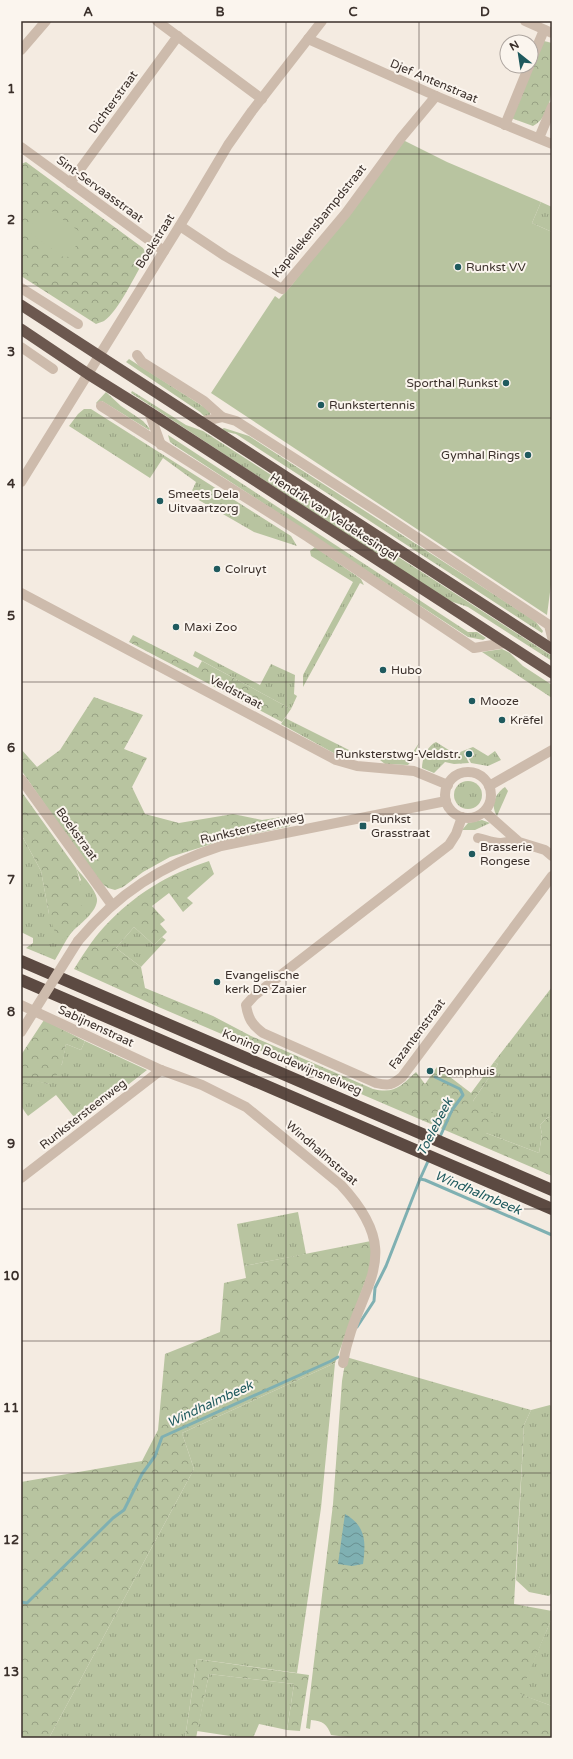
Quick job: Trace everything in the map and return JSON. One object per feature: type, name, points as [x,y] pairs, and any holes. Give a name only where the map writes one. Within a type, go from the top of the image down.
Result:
[{"type":"highway","name":"Hendrik van Veldekesingel","points":[[21,305],[552,649]]},
{"type":"highway","name":"Hendrik van Veldekesingel","points":[[21,329],[88,374],[150,412],[552,673]]},
{"type":"highway","name":"Koning Boudewijnsnelweg","points":[[21,961],[552,1190]]},
{"type":"highway","points":[[21,980],[552,1209]]},
{"type":"street","points":[[21,50],[46,21]]},
{"type":"street","points":[[157,21],[262,98]]},
{"type":"street","name":"Boekstraat","points":[[21,482],[180,226],[228,145],[262,98],[322,21]]},
{"type":"street","points":[[525,21],[548,31],[539,47]]},
{"type":"street","name":"Dichterstraat","points":[[70,183],[178,36]]},
{"type":"street","name":"Djef Antenstraat","points":[[308,39],[436,96],[552,144]]},
{"type":"street","points":[[505,124],[526,74]]},
{"type":"street","name":"Kapellekensbampdstraat","points":[[180,226],[225,256],[282,289],[346,213],[401,138],[436,96]]},
{"type":"street","points":[[539,138],[552,107]]},
{"type":"street","name":"Sint-Servaasstraat","points":[[21,147],[164,251]]},
{"type":"street","points":[[25,291],[35,315]]},
{"type":"street","points":[[25,291],[78,324]]},
{"type":"street","points":[[21,347],[53,370]]},
{"type":"street","points":[[137,355],[142,362],[204,401],[222,417],[236,421],[383,515],[549,625],[552,638]]},
{"type":"street","points":[[101,406],[308,537],[474,648],[505,643]]},
{"type":"street","points":[[150,412],[161,445]]},
{"type":"street","points":[[200,422],[222,417]]},
{"type":"street","name":"Veldstraat","points":[[21,593],[336,760],[357,766],[414,771],[448,786]]},
{"type":"street","points":[[489,786],[552,750]]},
{"type":"street","points":[[470,772],[483,778],[489,786],[491,799],[485,812],[475,817],[462,817],[452,811],[446,801],[445,795],[448,786],[454,777],[463,773],[470,772]]},
{"type":"street","name":"Boekstraat","points":[[21,779],[112,905]]},
{"type":"street","name":"Runkstersteenweg","points":[[21,1032],[78,941],[112,905],[165,868],[192,856],[214,849],[446,801]]},
{"type":"street","points":[[485,812],[514,839],[524,844],[547,851],[552,856]]},
{"type":"street","name":"Fazantenstraat","points":[[462,817],[456,834],[449,845],[255,995],[246,1005],[248,1017],[254,1026],[263,1032],[376,1083],[387,1086],[396,1082],[402,1077],[552,876]]},
{"type":"street","points":[[478,838],[501,844],[508,843],[514,839]]},
{"type":"street","name":"Sabijnenstraat","points":[[21,1006],[160,1070]]},
{"type":"street","name":"Runkstersteenweg","points":[[21,1178],[160,1070]]},
{"type":"street","name":"Windhalmstraat","points":[[160,1070],[202,1085],[255,1112],[341,1185],[354,1198],[373,1232],[376,1247],[375,1260],[369,1288],[351,1330],[343,1363]]},
{"type":"green space","points":[[544,41],[552,43],[553,76],[550,100],[547,111],[541,120],[533,126],[511,118],[530,74],[539,74],[539,53]]},
{"type":"green space","points":[[403,140],[447,162],[541,202],[532,223],[552,232],[552,577],[547,615],[211,393],[275,296],[279,299],[291,286]]},
{"type":"green space","points":[[26,162],[143,248],[147,255],[122,300],[110,316],[104,321],[96,324],[21,276],[21,164]]},
{"type":"green space","points":[[541,202],[552,207],[552,232],[532,223]]},
{"type":"green space","points":[[45,206],[84,235],[66,259],[27,231]]},
{"type":"green space","points":[[129,359],[204,407],[210,412],[210,415],[205,417],[200,412],[126,362]]},
{"type":"green space","points":[[132,391],[186,425],[203,431],[552,656],[552,661],[468,607],[447,600],[131,393]]},
{"type":"green space","points":[[106,392],[121,406],[143,421],[150,429],[149,430],[102,401],[98,405],[96,403]]},
{"type":"green space","points":[[84,409],[91,409],[291,536],[297,546],[254,532],[190,495],[196,482],[163,458],[150,478],[69,426]]},
{"type":"green space","points":[[224,428],[249,436],[535,621],[543,631],[542,633],[236,434],[222,429]]},
{"type":"green space","points":[[168,435],[468,632],[477,632],[486,638],[483,640],[468,637],[174,445],[170,442]]},
{"type":"green space","points":[[315,547],[361,579],[364,585],[360,583],[303,687],[303,675],[353,582],[311,556],[310,551]]},
{"type":"green space","points":[[133,635],[198,668],[202,661],[291,709],[282,722],[129,642]]},
{"type":"green space","points":[[502,649],[510,653],[523,666],[552,685],[552,698],[482,652]]},
{"type":"green space","points":[[195,651],[260,685],[271,664],[295,675],[294,694],[297,696],[291,709],[193,656]]},
{"type":"green space","points":[[94,697],[143,715],[124,749],[147,758],[132,787],[145,814],[179,823],[233,814],[262,820],[288,816],[290,826],[218,842],[170,857],[143,872],[123,887],[115,890],[108,888],[98,881],[21,770],[21,749],[37,767],[60,750]]},
{"type":"green space","points":[[285,718],[349,750],[411,755],[419,743],[413,759],[408,765],[385,764],[380,760],[352,756],[351,760],[339,756],[281,724]]},
{"type":"green space","points":[[436,742],[455,754],[473,747],[488,756],[495,751],[501,760],[488,766],[471,763],[468,757],[474,755],[472,750],[464,753],[469,763],[454,764],[445,762],[434,773],[422,768],[426,753],[430,746]]},
{"type":"green space","points":[[468,781],[478,785],[482,795],[478,805],[468,809],[458,805],[454,795],[458,785]]},
{"type":"green space","points":[[505,787],[508,791],[497,816],[494,808],[496,796]]},
{"type":"green space","points":[[21,791],[76,868],[80,884],[82,901],[80,918],[70,934],[58,942],[49,914],[41,871],[21,834]]},
{"type":"green space","points":[[482,820],[490,823],[475,830],[462,830],[468,823]]},
{"type":"green space","points":[[21,834],[41,871],[49,914],[81,880],[76,868],[96,895],[97,899],[94,909],[71,933],[55,960],[26,948],[33,943],[33,938],[21,932]]},
{"type":"green space","points":[[209,861],[214,874],[187,898],[193,903],[183,912],[169,893],[152,906],[165,920],[160,924],[167,932],[154,945],[134,927],[116,948],[141,967],[145,988],[213,1016],[251,1036],[373,1089],[392,1090],[402,1085],[416,1072],[425,1084],[437,1067],[471,1093],[494,1062],[498,1064],[473,1101],[495,1114],[486,1133],[539,1153],[542,1134],[540,1125],[547,1118],[552,1116],[552,1176],[154,1005],[74,969],[100,932],[127,905],[165,879]]},
{"type":"green space","points":[[134,927],[154,945],[162,937],[166,940],[141,967],[116,948]]},
{"type":"green space","points":[[552,987],[552,1116],[547,1118],[540,1125],[542,1134],[539,1153],[486,1133],[473,1101],[498,1064],[494,1062]]},
{"type":"green space","points":[[44,1020],[85,1041],[81,1050],[66,1044],[61,1066],[53,1080],[48,1084],[30,1080],[21,1097],[21,1055]]},
{"type":"green space","points":[[85,1041],[147,1070],[79,1123],[56,1095],[28,1116],[22,1106],[21,1098],[30,1079],[48,1084],[62,1064],[66,1044],[81,1050]]},
{"type":"green space","points":[[298,1212],[306,1254],[244,1266],[237,1224]]},
{"type":"green space","points":[[371,1241],[372,1263],[335,1363],[182,1433],[194,1469],[49,1738],[21,1738],[21,1482],[142,1461],[158,1430],[165,1354],[220,1332],[224,1283],[246,1278],[244,1266]]},
{"type":"green space","points":[[346,1357],[531,1410],[524,1425],[514,1604],[552,1611],[552,1618],[520,1694],[552,1706],[552,1738],[355,1738],[331,1735],[328,1728],[324,1724],[319,1721],[311,1720],[310,1729],[306,1728],[333,1504],[342,1381]]},
{"type":"green space","points":[[335,1363],[321,1508],[297,1673],[197,1659],[185,1738],[49,1738],[194,1469],[182,1433]]},
{"type":"green space","points":[[550,1405],[552,1407],[552,1592],[549,1596],[529,1592],[516,1580],[524,1425],[531,1410]]},
{"type":"green space","points":[[552,1618],[552,1706],[519,1694]]},
{"type":"green space","points":[[197,1659],[309,1675],[300,1731],[287,1730],[294,1684],[209,1674],[196,1738],[185,1738]]},
{"type":"green space","points":[[209,1674],[294,1684],[287,1730],[259,1724],[253,1738],[243,1738],[197,1731]]},
{"type":"water","points":[[345,1514],[361,1529],[364,1542],[363,1564],[352,1566],[338,1564]]},
{"type":"waterway","name":"Toelebeek","points":[[435,1077],[460,1089],[463,1095],[452,1110],[439,1139]]},
{"type":"waterway","name":"Toelebeek","points":[[420,1179],[429,1159]]},
{"type":"waterway","name":"Windhalmbeek","points":[[357,1327],[374,1301],[375,1288],[386,1266],[420,1179],[552,1235]]},
{"type":"waterway","name":"Windhalmbeek","points":[[21,1602],[27,1603],[113,1518],[124,1510],[142,1474],[155,1456],[162,1437],[338,1357]]},
{"type":"place","name":"Runkst VV","points":[[458,267]]},
{"type":"place","name":"Sporthal Runkst","points":[[506,383]]},
{"type":"place","name":"Runkstertennis","points":[[321,405]]},
{"type":"place","name":"Gymhal Rings","points":[[528,455]]},
{"type":"place","name":"Smeets Dela Uitvaartzorg","points":[[160,501]]},
{"type":"place","name":"Colruyt","points":[[217,569]]},
{"type":"place","name":"Maxi Zoo","points":[[176,627]]},
{"type":"place","name":"Hubo","points":[[383,670]]},
{"type":"place","name":"Mooze","points":[[472,701]]},
{"type":"place","name":"Krëfel","points":[[502,720]]},
{"type":"place","name":"Runksterstwg-Veldstr.","points":[[469,754]]},
{"type":"place","name":"Runkst Grasstraat","points":[[363,826]]},
{"type":"place","name":"Brasserie Rongese","points":[[472,854]]},
{"type":"place","name":"Evangelische kerk De Zaaier","points":[[217,982]]},
{"type":"place","name":"Pomphuis","points":[[430,1071]]}]
